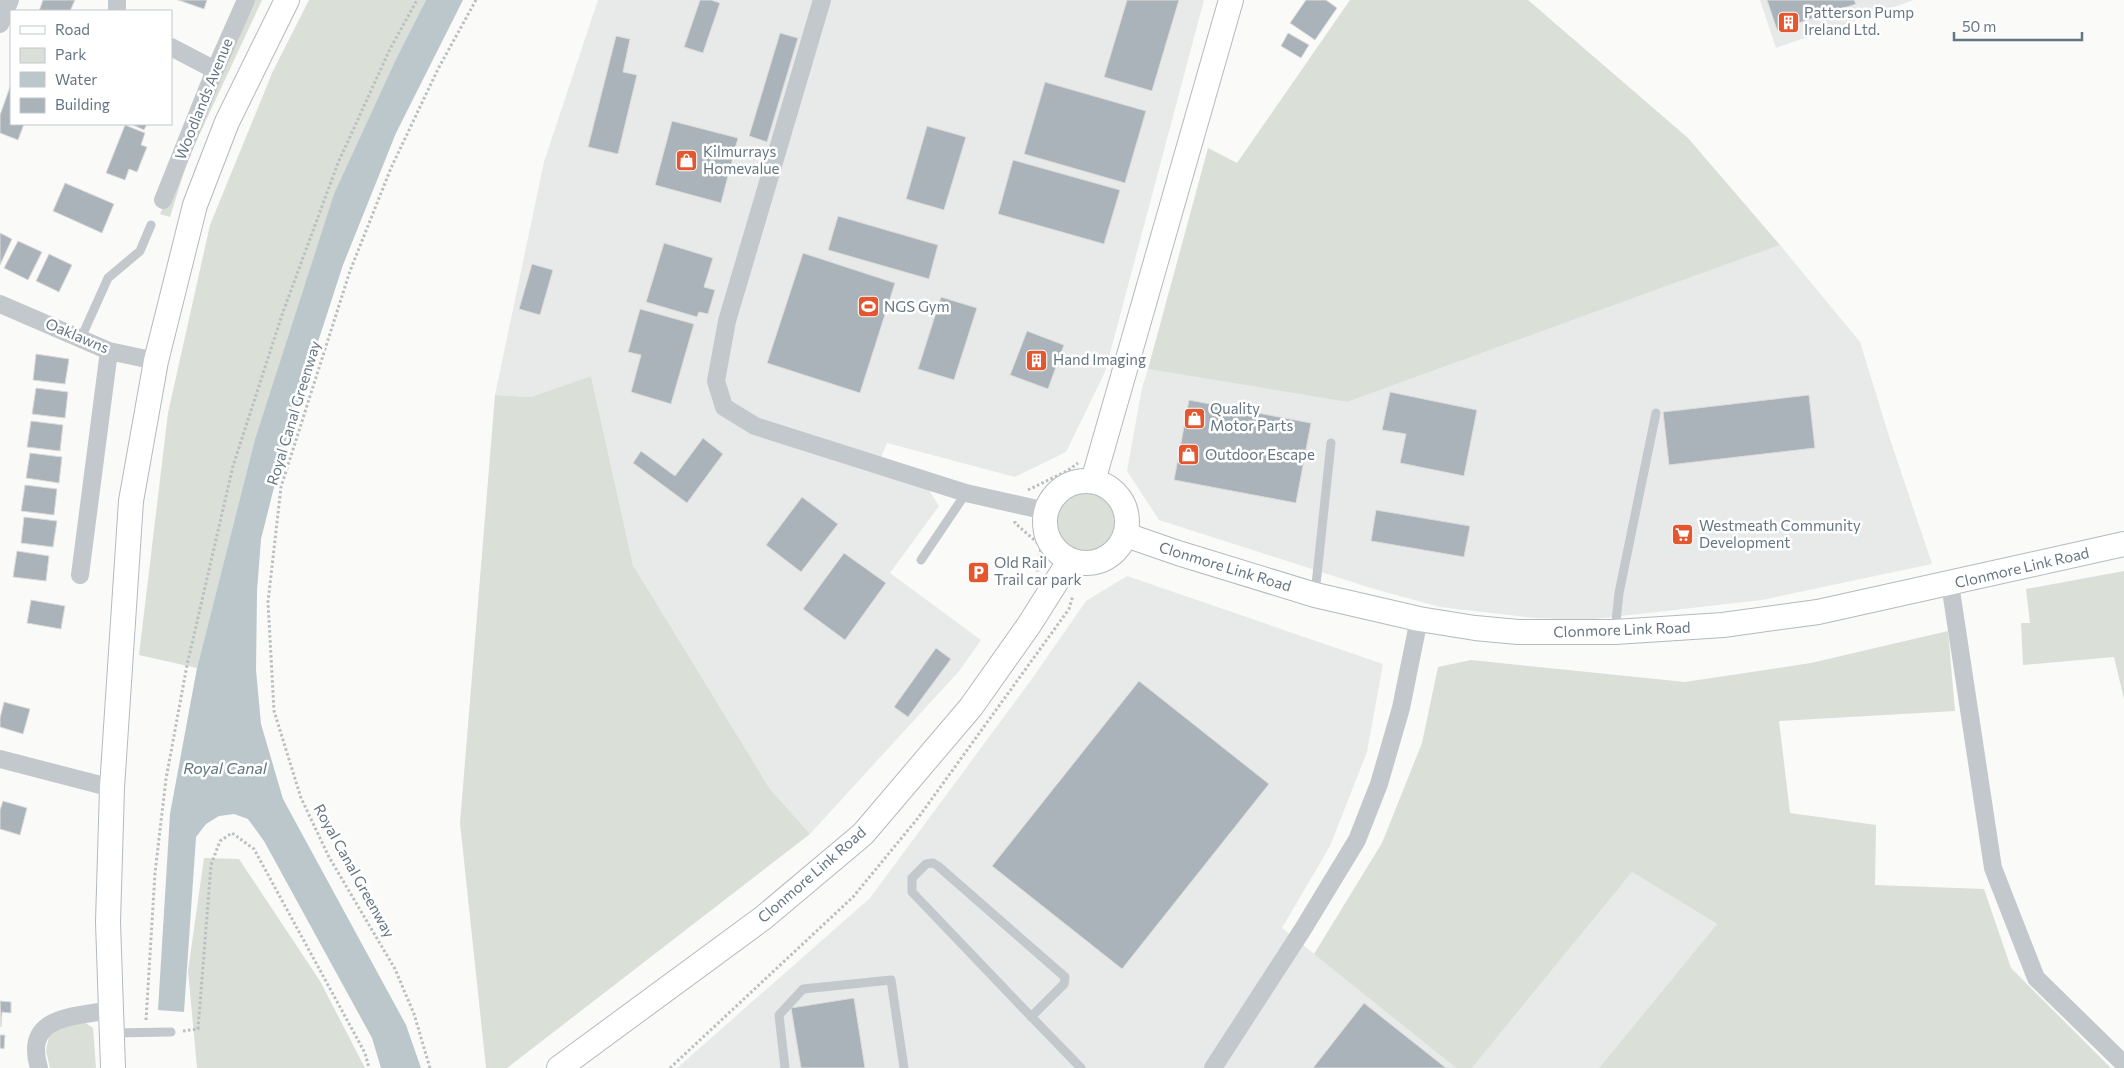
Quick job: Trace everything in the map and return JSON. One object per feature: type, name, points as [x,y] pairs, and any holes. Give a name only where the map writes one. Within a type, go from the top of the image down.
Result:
[{"type":"main road","points":[[113,1068],[108,922],[112,788],[130,501],[156,361],[195,205],[227,122],[287,0]]},
{"type":"main road","points":[[1093,481],[1230,0]]},
{"type":"main road","points":[[1081,481],[1093,481],[1106,486],[1117,495],[1126,514],[1126,535],[1119,547],[1109,557],[1097,562],[1083,564],[1070,560],[1060,554],[1052,545],[1045,523],[1046,511],[1051,500],[1059,491],[1070,484],[1081,481]]},
{"type":"main road","name":"Clonmore Link Road","points":[[1126,535],[1315,595],[1418,619],[1475,628],[1518,632],[1615,632],[1732,624],[1818,612],[2124,544]]},
{"type":"main road","name":"Clonmore Link Road","points":[[558,1068],[763,918],[863,834],[971,707],[1029,625],[1070,560]]},
{"type":"street","points":[[0,24],[10,0]]},
{"type":"street","name":"Woodlands Avenue","points":[[164,200],[215,70],[246,0]]},
{"type":"street","points":[[822,0],[727,321],[716,381],[724,408],[755,426],[966,493],[1046,511]]},
{"type":"street","points":[[172,48],[215,70]]},
{"type":"street","name":"Oaklawns","points":[[0,304],[109,351],[156,361]]},
{"type":"street","points":[[80,575],[109,351]]},
{"type":"street","points":[[1950,584],[1993,868],[2036,978],[2124,1064]]},
{"type":"street","points":[[1213,1068],[1303,930],[1357,840],[1379,784],[1401,708],[1418,619]]},
{"type":"street","points":[[0,759],[112,788]]},
{"type":"street","points":[[39,1068],[35,1054],[38,1035],[44,1026],[63,1018],[111,1010]]},
{"type":"lane","points":[[81,338],[108,278],[140,251],[151,225]]},
{"type":"lane","points":[[1615,632],[1619,593],[1656,413]]},
{"type":"lane","points":[[1315,595],[1332,443]]},
{"type":"lane","points":[[921,560],[966,493]]},
{"type":"lane","points":[[1031,1017],[1064,984],[1065,977],[938,866],[933,863],[926,864],[912,878],[912,892],[1031,1017],[1081,1068]]},
{"type":"lane","points":[[786,1068],[779,1015],[803,989],[891,980],[904,1068]]},
{"type":"lane","points":[[112,1034],[171,1032]]},
{"type":"path","points":[[145,1032],[155,873],[166,778],[187,665],[233,466],[282,312],[338,164],[390,49],[417,0]]},
{"type":"path","name":"Royal Canal Greenway","points":[[430,1068],[414,1014],[395,969],[329,857],[301,798],[274,711],[268,602],[281,487],[350,271],[390,168],[438,69],[476,0]]},
{"type":"path","points":[[171,1032],[198,1029],[211,865],[220,841],[232,833],[254,849],[365,1053],[369,1068]]},
{"type":"shaded area","points":[[598,0],[1204,0],[1105,372],[1066,452],[1015,477],[887,443],[875,471],[925,484],[939,506],[890,573],[981,640],[960,670],[810,834],[770,789],[633,565],[591,376],[531,397],[495,395],[544,162]]},
{"type":"shaded area","points":[[1760,0],[1914,0],[1776,48]]},
{"type":"shaded area","points":[[1780,245],[1860,342],[1932,564],[1762,600],[1586,620],[1534,618],[1440,607],[1374,589],[1159,520],[1127,471],[1142,388],[1148,369],[1347,402]]},
{"type":"shaded area","points":[[1127,576],[1383,664],[1367,752],[1330,846],[1282,928],[1456,1068],[677,1068],[870,898],[1029,683],[1086,601]]},
{"type":"shaded area","points":[[1632,872],[1717,924],[1599,1068],[1472,1068]]},
{"type":"green space","points":[[254,0],[262,0],[188,159],[170,217],[160,214]]},
{"type":"green space","points":[[309,0],[426,0],[396,59],[334,195],[255,439],[197,668],[139,655],[168,413],[210,225],[273,71]]},
{"type":"green space","points":[[1350,0],[1528,0],[1688,138],[1780,245],[1347,402],[1148,369],[1208,148],[1237,163]]},
{"type":"green space","points":[[591,376],[633,565],[770,789],[810,834],[507,1068],[486,1068],[460,823],[495,395],[531,397]]},
{"type":"green space","points":[[1086,491],[1104,497],[1112,505],[1118,523],[1112,541],[1104,549],[1086,555],[1068,549],[1060,541],[1054,523],[1060,505],[1068,497]]},
{"type":"green space","points":[[2124,571],[2124,699],[2114,657],[2023,665],[2021,623],[2030,623],[2026,589]]},
{"type":"green space","points":[[1948,631],[1955,711],[1779,721],[1790,813],[1876,825],[1875,885],[1984,889],[2011,968],[2111,1068],[1599,1068],[1717,924],[1632,872],[1472,1068],[1456,1068],[1314,954],[1382,843],[1422,743],[1438,667],[1471,660],[1685,682],[1811,663]]},
{"type":"green space","points":[[204,858],[239,859],[320,981],[365,1068],[197,1068],[188,971]]},
{"type":"green space","points":[[84,1022],[93,1028],[96,1068],[50,1068],[46,1051],[49,1035],[60,1027]]},
{"type":"water","name":"Royal Canal","points":[[426,0],[463,0],[396,133],[343,265],[286,440],[261,539],[257,591],[256,670],[261,724],[283,799],[406,1025],[421,1068],[381,1068],[372,1038],[264,841],[248,819],[234,814],[219,816],[206,824],[196,837],[184,1012],[158,1010],[170,814],[197,668],[255,439],[334,194],[396,59]]},
{"type":"building","points":[[43,0],[75,0],[70,10],[39,10]]},
{"type":"building","points":[[178,0],[207,0],[204,9]]},
{"type":"building","points":[[700,0],[711,0],[720,3],[703,53],[684,47]]},
{"type":"building","points":[[1127,0],[1179,0],[1152,91],[1104,77]]},
{"type":"building","points":[[1306,0],[1326,0],[1337,8],[1315,40],[1290,23]]},
{"type":"building","name":"Patterson Pump Ireland Ltd.","points":[[1767,0],[1854,0],[1856,4],[1777,30]]},
{"type":"building","points":[[780,33],[798,38],[767,142],[749,136]]},
{"type":"building","points":[[1288,33],[1309,45],[1301,58],[1281,46]]},
{"type":"building","points":[[616,36],[630,39],[623,72],[637,75],[618,154],[588,147]]},
{"type":"building","points":[[1045,82],[1146,111],[1125,183],[1024,154]]},
{"type":"building","points":[[10,87],[10,125],[24,125],[18,140],[0,133],[0,115]]},
{"type":"building","points":[[672,121],[738,138],[721,203],[655,185]]},
{"type":"building","points":[[125,125],[145,133],[141,145],[147,147],[137,172],[129,169],[125,180],[106,173]]},
{"type":"building","points":[[133,125],[146,125],[144,130]]},
{"type":"building","points":[[927,126],[966,137],[944,210],[906,199]]},
{"type":"building","points":[[1013,160],[1120,190],[1104,244],[998,214]]},
{"type":"building","points":[[65,183],[114,204],[102,233],[53,211]]},
{"type":"building","points":[[838,216],[938,245],[929,279],[828,250]]},
{"type":"building","points":[[0,233],[12,239],[0,265]]},
{"type":"building","points":[[18,241],[42,252],[28,280],[4,268]]},
{"type":"building","points":[[664,243],[713,258],[704,287],[715,290],[708,314],[699,312],[697,317],[646,302]]},
{"type":"building","points":[[803,253],[895,283],[860,393],[767,363]]},
{"type":"building","points":[[49,254],[72,265],[59,292],[36,281]]},
{"type":"building","points":[[532,264],[553,270],[540,315],[519,309]]},
{"type":"building","points":[[941,297],[977,308],[954,380],[918,369]]},
{"type":"building","points":[[640,309],[694,324],[671,404],[631,392],[641,355],[628,352]]},
{"type":"building","name":"Hand Imaging","points":[[1027,331],[1064,345],[1048,389],[1010,375]]},
{"type":"building","points":[[36,354],[69,359],[65,384],[33,380]]},
{"type":"building","points":[[36,388],[68,392],[65,418],[32,414]]},
{"type":"building","points":[[1390,392],[1477,410],[1464,476],[1400,463],[1406,434],[1382,430]]},
{"type":"building","points":[[1809,395],[1815,448],[1669,465],[1663,412]]},
{"type":"building","points":[[1189,400],[1311,423],[1296,503],[1174,480]]},
{"type":"building","points":[[31,421],[63,425],[60,451],[27,447]]},
{"type":"building","points":[[703,438],[723,454],[687,503],[633,463],[641,451],[675,476]]},
{"type":"building","points":[[30,453],[62,457],[59,483],[26,478]]},
{"type":"building","points":[[25,485],[57,489],[54,515],[21,511]]},
{"type":"building","points":[[802,497],[838,524],[801,572],[766,545]]},
{"type":"building","points":[[1376,510],[1470,526],[1464,557],[1371,541]]},
{"type":"building","points":[[24,517],[57,521],[53,547],[21,543]]},
{"type":"building","points":[[17,551],[49,556],[46,581],[13,577]]},
{"type":"building","points":[[844,553],[886,583],[845,640],[803,609]]},
{"type":"building","points":[[31,600],[65,606],[61,629],[27,623]]},
{"type":"building","points":[[936,648],[951,659],[908,717],[894,707]]},
{"type":"building","points":[[1139,681],[1269,784],[1122,969],[992,866]]},
{"type":"building","points":[[4,702],[30,709],[23,734],[0,727]]},
{"type":"building","points":[[3,801],[27,808],[20,835],[0,829],[0,810]]},
{"type":"building","points":[[854,998],[865,1068],[801,1068],[791,1008]]},
{"type":"building","points":[[0,1001],[11,1002],[11,1013],[2,1012],[1,1027]]},
{"type":"building","points":[[1364,1003],[1446,1068],[1313,1068]]},
{"type":"building","points":[[0,1035],[5,1035],[4,1049],[0,1048]]},
{"type":"place","name":"Patterson Pump Ireland Ltd.","points":[[1788,22]]},
{"type":"place","name":"Kilmurrays Homevalue","points":[[687,161]]},
{"type":"place","name":"NGS Gym","points":[[868,307]]},
{"type":"place","name":"Hand Imaging","points":[[1037,360]]},
{"type":"place","name":"Quality Motor Parts","points":[[1194,418]]},
{"type":"place","name":"Outdoor Escape","points":[[1189,455]]},
{"type":"place","name":"Westmeath Community Development","points":[[1683,535]]},
{"type":"place","name":"Old Rail Trail car park","points":[[978,572]]}]
